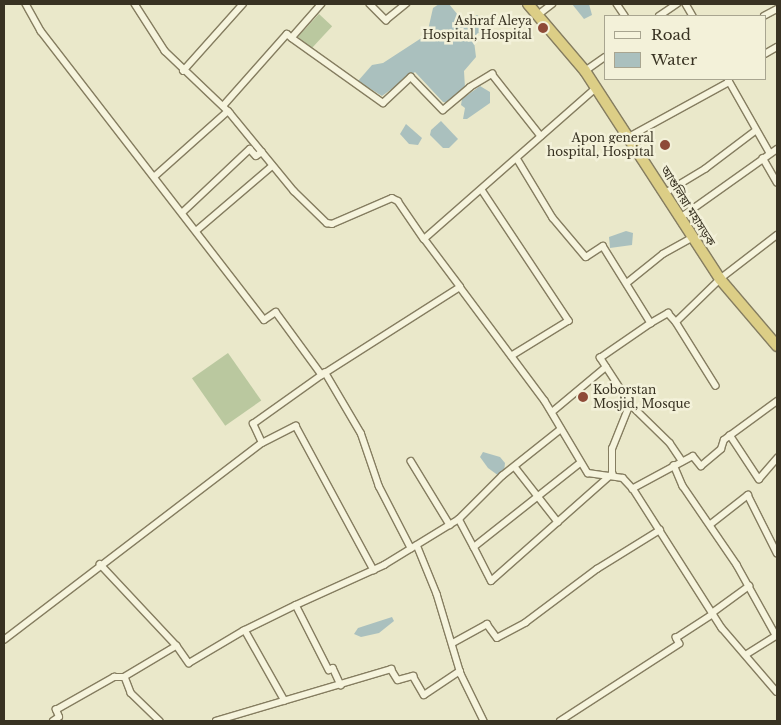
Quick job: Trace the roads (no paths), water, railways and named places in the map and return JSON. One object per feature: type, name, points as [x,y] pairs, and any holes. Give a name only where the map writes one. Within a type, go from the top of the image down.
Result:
[{"type":"highway","name":"আশুলিয়া মহাসড়ক","points":[[528,4],[585,71],[720,280],[777,346]]},
{"type":"street","points":[[26,4],[41,31],[264,320],[276,312],[324,374],[361,434],[379,487],[414,547],[453,643],[460,670],[484,721]]},
{"type":"street","points":[[135,4],[160,44],[184,71],[228,111],[272,166],[326,223],[332,224],[392,198],[398,201],[552,412],[580,463],[588,473],[612,474],[623,478],[660,530],[712,613],[777,692]]},
{"type":"street","points":[[184,71],[243,4]]},
{"type":"street","points":[[292,38],[322,4]]},
{"type":"street","points":[[370,4],[386,20],[406,4]]},
{"type":"street","points":[[538,15],[552,4]]},
{"type":"street","points":[[617,4],[624,15]]},
{"type":"street","points":[[660,15],[677,4]]},
{"type":"street","points":[[686,4],[692,15]]},
{"type":"street","points":[[766,15],[777,9]]},
{"type":"street","points":[[223,106],[288,34],[384,103],[411,77],[443,110],[492,74],[541,136]]},
{"type":"street","points":[[766,53],[777,47]]},
{"type":"street","points":[[585,71],[604,58]]},
{"type":"street","points":[[629,137],[728,80],[755,131],[770,153]]},
{"type":"street","points":[[424,239],[518,160],[541,136],[596,88]]},
{"type":"street","points":[[154,177],[228,111]]},
{"type":"street","points":[[665,193],[705,169],[755,131]]},
{"type":"street","points":[[680,218],[723,191],[777,149]]},
{"type":"street","points":[[182,213],[250,150],[256,156],[262,152]]},
{"type":"street","points":[[763,158],[777,182]]},
{"type":"street","points":[[518,160],[553,218],[586,257],[603,246],[651,323]]},
{"type":"street","points":[[196,231],[272,166]]},
{"type":"street","points":[[482,190],[569,320],[512,356]]},
{"type":"street","points":[[676,322],[720,280],[777,235]]},
{"type":"street","points":[[627,283],[663,254],[692,238]]},
{"type":"street","points":[[262,443],[253,424],[324,374],[460,287]]},
{"type":"street","points":[[682,461],[670,443],[630,404],[600,358],[668,313],[676,322],[716,386]]},
{"type":"street","points":[[552,412],[606,366]]},
{"type":"street","points":[[632,489],[693,456],[701,466],[721,449],[730,435],[777,401]]},
{"type":"street","points":[[459,519],[491,581],[612,474],[612,449],[630,404]]},
{"type":"street","points":[[4,640],[100,564],[262,443],[296,426],[374,570]]},
{"type":"street","points":[[100,564],[177,646],[189,663],[245,630],[374,570],[459,519],[514,467],[561,428]]},
{"type":"street","points":[[730,435],[759,479],[777,458]]},
{"type":"street","points":[[411,461],[450,524]]},
{"type":"street","points":[[474,547],[580,463]]},
{"type":"street","points":[[674,465],[683,486],[711,524],[777,635],[747,654]]},
{"type":"street","points":[[514,467],[558,522]]},
{"type":"street","points":[[711,524],[748,495],[777,552]]},
{"type":"street","points":[[453,643],[487,624],[496,638],[525,623],[590,574],[660,530]]},
{"type":"street","points":[[560,721],[679,644],[676,638],[749,586]]},
{"type":"street","points":[[296,606],[329,670],[333,668],[341,685]]},
{"type":"street","points":[[245,630],[285,701]]},
{"type":"street","points":[[54,721],[59,718],[56,710],[114,677],[125,677],[177,646]]},
{"type":"street","points":[[216,721],[391,669],[398,680],[413,676],[424,695],[460,670]]},
{"type":"street","points":[[125,677],[131,693],[160,721]]},
{"type":"water","points":[[439,4],[449,4],[462,20],[467,21],[477,15],[485,21],[474,41],[476,57],[464,71],[465,88],[448,103],[443,102],[415,72],[382,96],[358,81],[372,65],[383,63],[423,37],[428,30],[433,8]]},
{"type":"water","points":[[572,4],[589,4],[592,15],[584,19]]},
{"type":"water","points":[[480,86],[490,92],[490,103],[467,119],[463,119],[465,108],[461,105],[462,99]]},
{"type":"water","points":[[441,121],[458,139],[449,148],[443,148],[430,135],[431,130]]},
{"type":"water","points":[[406,124],[422,138],[418,145],[409,144],[400,134]]},
{"type":"water","points":[[626,231],[633,233],[632,245],[610,248],[609,237]]},
{"type":"water","points":[[483,452],[500,457],[505,463],[504,472],[499,476],[488,468],[480,457]]},
{"type":"water","points":[[392,617],[394,621],[379,633],[361,637],[354,634],[358,628]]},
{"type":"place","name":"Ashraf Aleya Hospital, Hospital","points":[[543,28]]},
{"type":"place","name":"Apon general hospital, Hospital","points":[[665,145]]},
{"type":"place","name":"Koborstan Mosjid, Mosque","points":[[583,397]]}]
